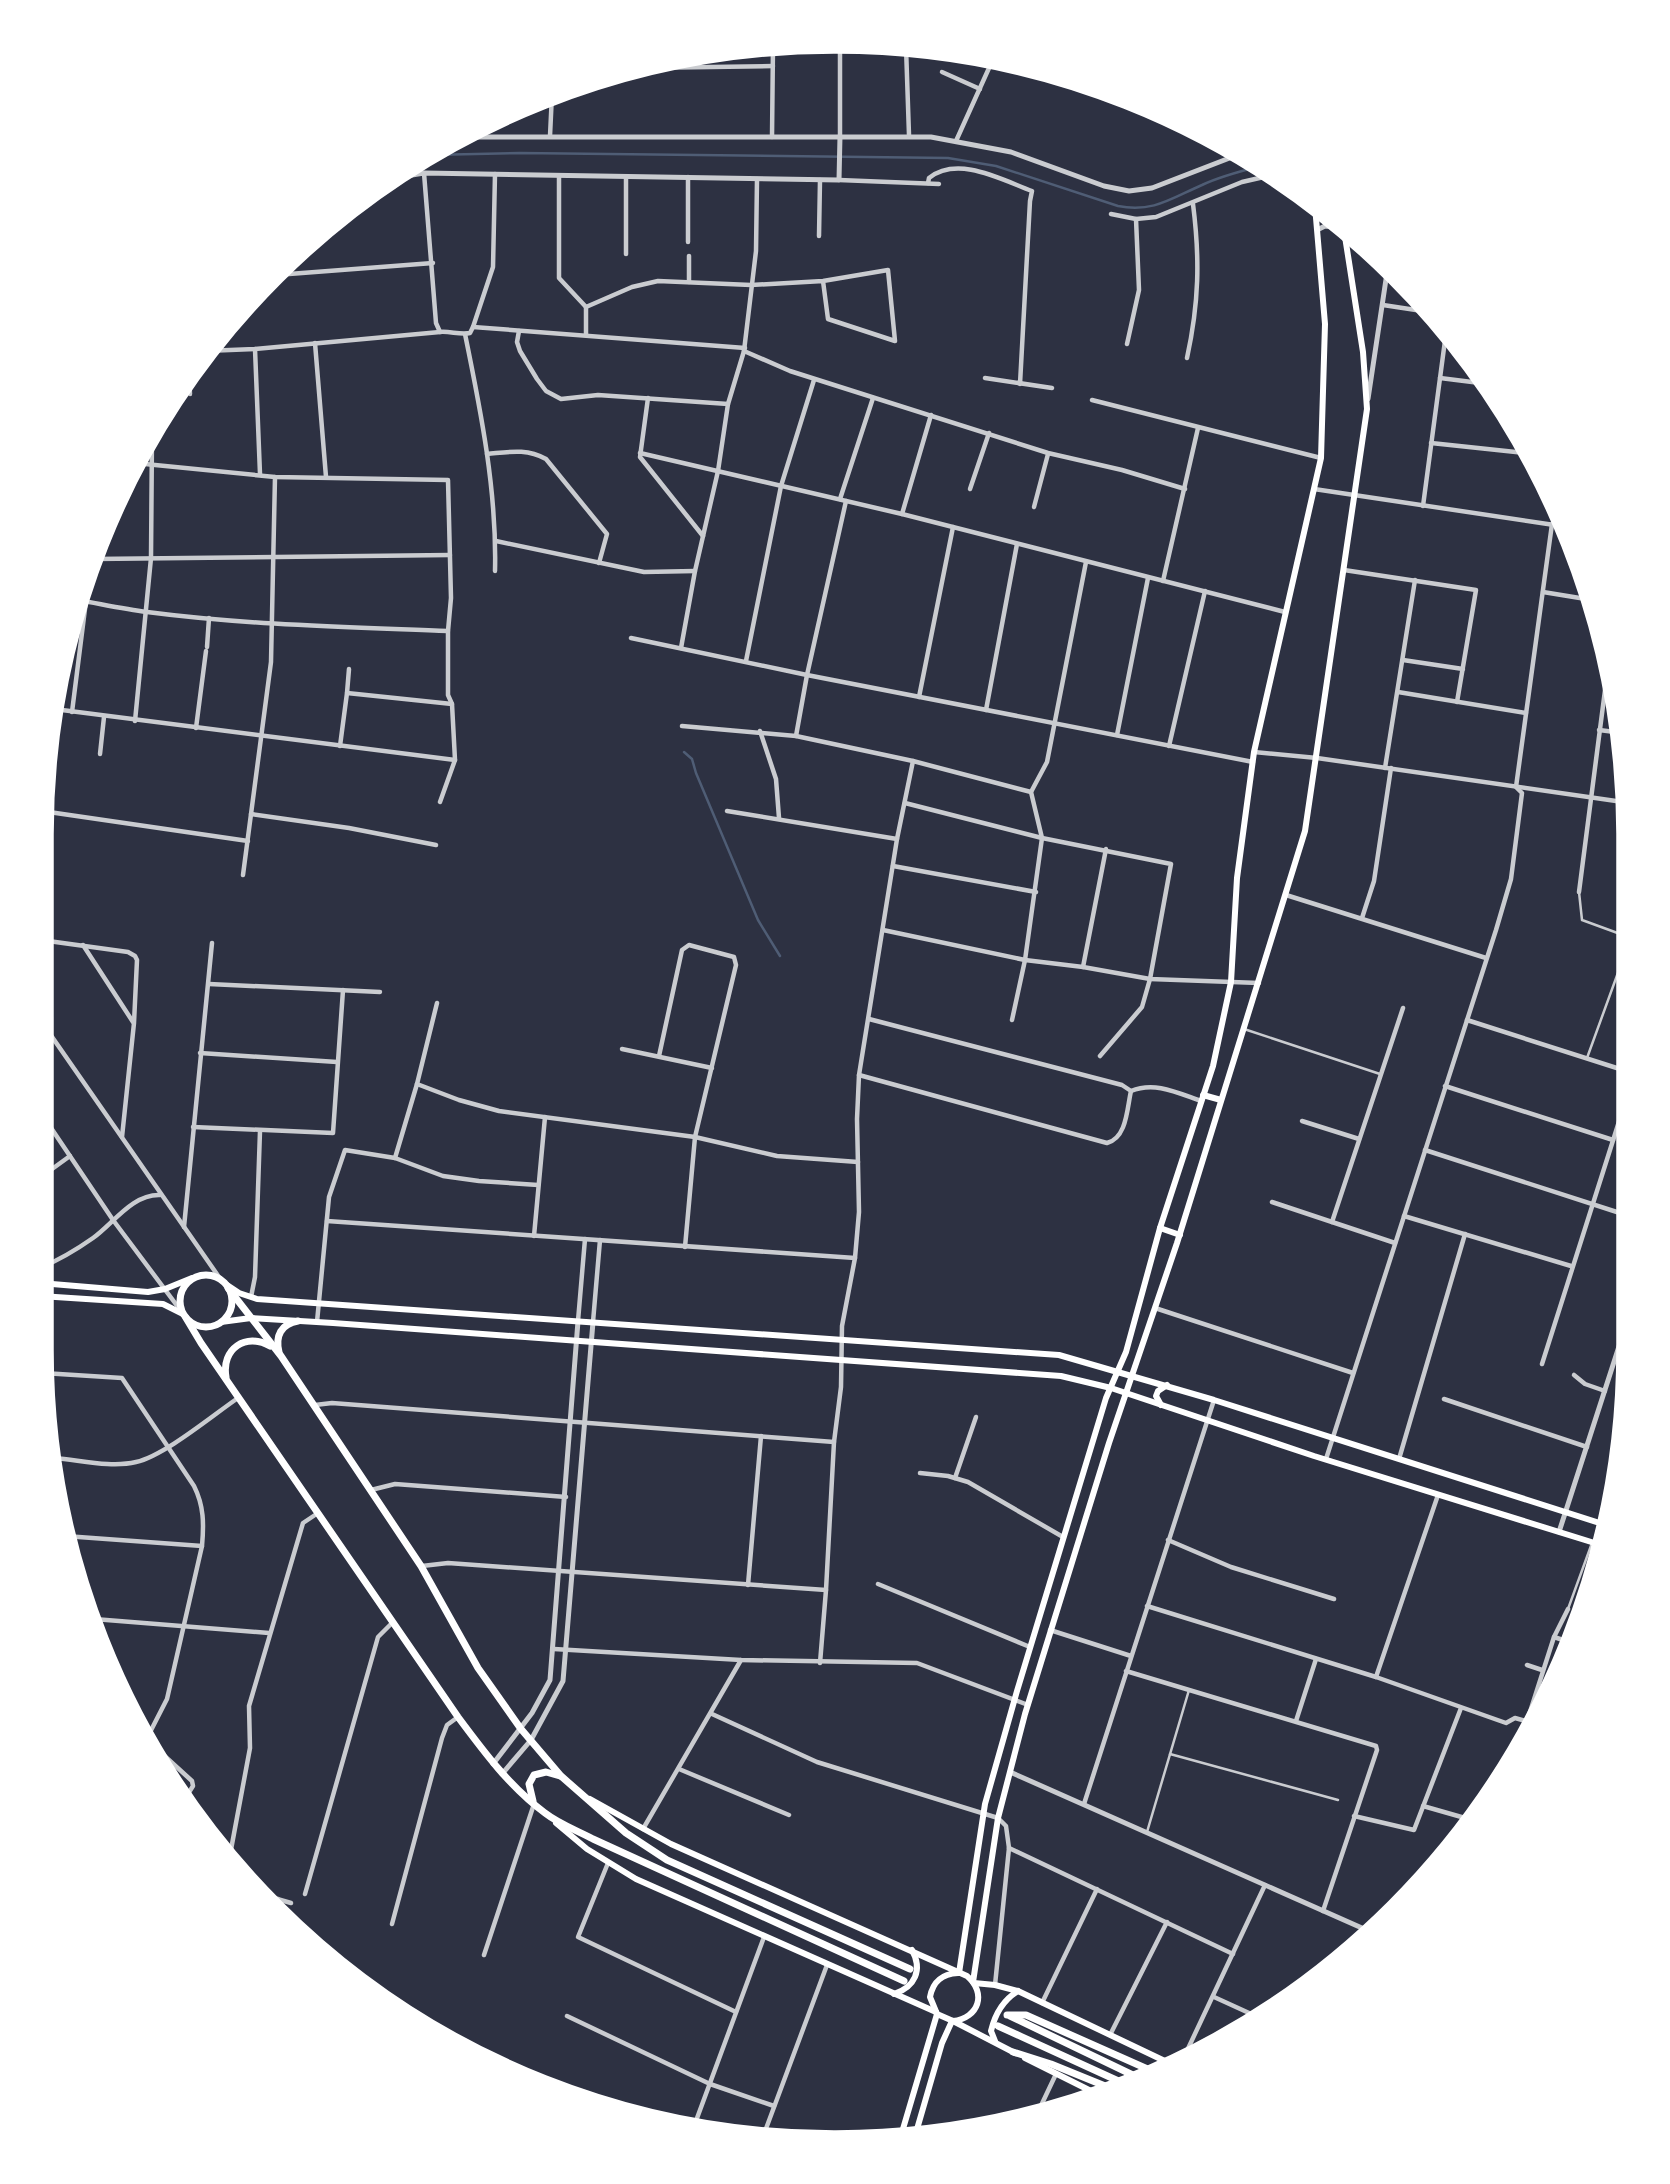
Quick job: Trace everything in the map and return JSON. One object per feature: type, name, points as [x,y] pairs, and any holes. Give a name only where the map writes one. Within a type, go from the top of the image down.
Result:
[{"type":"highway","points":[[904,1981],[605,1845],[547,1815],[502,1774],[392,1623],[184,1314],[179,1299],[181,1291],[192,1278],[206,1274],[225,1284],[281,1356],[421,1566],[478,1668],[521,1729],[561,1776],[626,1833],[667,1860],[910,1969]]},
{"type":"highway","points":[[184,1314],[196,1325],[205,1327],[221,1322],[231,1307],[232,1297],[225,1284]]},
{"type":"highway","points":[[281,1356],[277,1339],[285,1325],[298,1321]]},
{"type":"highway","points":[[228,1383],[225,1375],[226,1358],[244,1341],[261,1341],[281,1356]]},
{"type":"highway","points":[[534,1804],[529,1789],[530,1779],[546,1772],[561,1776]]},
{"type":"highway","points":[[1130,2074],[1005,2014],[1026,2015],[1144,2067]]},
{"type":"highway","points":[[998,2026],[1115,2079]]},
{"type":"highway","points":[[1013,2052],[1102,2084]]},
{"type":"main road","points":[[958,1973],[983,1812],[1014,1700],[1111,1388],[1136,1322],[1160,1228],[1217,1051],[1231,982],[1237,878],[1254,752],[1321,458],[1325,324],[1317,219]]},
{"type":"main road","points":[[953,2021],[961,2020],[974,2012],[979,1997],[974,1982],[998,1818],[1028,1705],[1126,1393],[1180,1235],[1305,831],[1367,409],[1363,352],[1345,242]]},
{"type":"main road","points":[[1202,1098],[1221,1100]]},
{"type":"main road","points":[[1160,1228],[1180,1235]]},
{"type":"main road","points":[[52,1284],[136,1291],[165,1289],[192,1278]]},
{"type":"main road","points":[[225,1284],[251,1297],[320,1303],[1059,1355],[1167,1385],[1598,1522]]},
{"type":"main road","points":[[52,1297],[163,1304],[184,1314]]},
{"type":"main road","points":[[221,1322],[251,1318],[317,1322],[1061,1376],[1111,1388],[1326,1460],[1592,1543]]},
{"type":"main road","points":[[1161,1406],[1156,1396],[1161,1387],[1167,1385]]},
{"type":"main road","points":[[582,1795],[671,1844],[912,1950],[974,1982],[1018,1992],[1162,2060]]},
{"type":"main road","points":[[547,1815],[608,1863],[636,1879],[936,2013],[1088,2090]]},
{"type":"main road","points":[[894,1994],[911,1985],[916,1977],[918,1968],[912,1950]]},
{"type":"main road","points":[[903,2128],[936,2013],[930,1997],[936,1982],[949,1974],[958,1973]]},
{"type":"main road","points":[[996,2042],[990,2031],[993,2023],[1005,2000],[1018,1992]]},
{"type":"main road","points":[[918,2127],[942,2043],[953,2021]]},
{"type":"street","points":[[839,180],[840,52]]},
{"type":"street","points":[[772,137],[773,55]]},
{"type":"street","points":[[906,56],[909,135]]},
{"type":"street","points":[[686,67],[773,66]]},
{"type":"street","points":[[956,141],[990,68]]},
{"type":"street","points":[[942,72],[980,89]]},
{"type":"street","points":[[550,136],[551,106]]},
{"type":"street","points":[[485,135],[840,139],[909,135],[1011,152],[1104,186],[1129,191],[1152,188],[1229,159]]},
{"type":"street","points":[[928,183],[935,173],[954,169],[982,172],[1032,191],[1020,384]]},
{"type":"street","points":[[425,173],[436,323],[440,332]]},
{"type":"street","points":[[221,350],[440,332],[470,333],[493,267],[495,174]]},
{"type":"street","points":[[415,175],[688,177],[939,184]]},
{"type":"street","points":[[559,176],[559,278],[586,307],[586,335]]},
{"type":"street","points":[[626,177],[626,254]]},
{"type":"street","points":[[688,177],[688,242]]},
{"type":"street","points":[[1111,214],[1136,219],[1156,217],[1259,177]]},
{"type":"street","points":[[681,649],[695,571],[718,471],[728,404],[745,349],[756,251],[757,179]]},
{"type":"street","points":[[819,236],[820,180]]},
{"type":"street","points":[[1186,358],[1195,321],[1199,283],[1193,204]]},
{"type":"street","points":[[1127,344],[1139,290],[1136,219]]},
{"type":"street","points":[[1319,229],[1326,226]]},
{"type":"street","points":[[689,256],[689,282]]},
{"type":"street","points":[[291,274],[433,263]]},
{"type":"street","points":[[586,307],[632,287],[658,281],[751,285],[822,281],[888,270],[895,341],[828,318],[822,281]]},
{"type":"street","points":[[1367,409],[1386,280]]},
{"type":"street","points":[[1383,305],[1414,310]]},
{"type":"street","points":[[473,327],[745,349],[814,379],[873,398],[1048,453],[1122,470],[1185,489]]},
{"type":"street","points":[[519,331],[517,342],[520,351],[546,391],[561,398],[598,396],[728,404]]},
{"type":"street","points":[[465,334],[487,454],[496,541],[495,571]]},
{"type":"street","points":[[315,343],[326,477]]},
{"type":"street","points":[[1423,506],[1444,345]]},
{"type":"street","points":[[256,349],[260,474]]},
{"type":"street","points":[[1440,377],[1473,382]]},
{"type":"street","points":[[985,378],[1052,388]]},
{"type":"street","points":[[746,661],[781,486],[814,379]]},
{"type":"street","points":[[648,398],[640,457],[703,537]]},
{"type":"street","points":[[796,736],[843,500],[873,398]]},
{"type":"street","points":[[1091,400],[1321,458]]},
{"type":"street","points":[[902,514],[930,415]]},
{"type":"street","points":[[1163,580],[1198,428]]},
{"type":"street","points":[[970,489],[989,433]]},
{"type":"street","points":[[1431,443],[1517,452]]},
{"type":"street","points":[[487,454],[534,452],[546,459],[607,534],[599,563]]},
{"type":"street","points":[[640,453],[902,514],[1285,612]]},
{"type":"street","points":[[1034,507],[1048,453]]},
{"type":"street","points":[[135,720],[151,558],[151,455]]},
{"type":"street","points":[[146,464],[275,477],[448,480],[452,598],[448,631],[448,695],[452,704],[454,760],[440,802]]},
{"type":"street","points":[[243,875],[271,662],[275,477]]},
{"type":"street","points":[[1314,489],[1552,524],[1516,787]]},
{"type":"street","points":[[919,697],[953,527]]},
{"type":"street","points":[[496,541],[645,572],[695,571]]},
{"type":"street","points":[[986,710],[1017,544]]},
{"type":"street","points":[[103,559],[450,555]]},
{"type":"street","points":[[1012,1020],[1025,960],[1042,838],[1031,792],[1047,762],[1086,562]]},
{"type":"street","points":[[1343,570],[1476,590],[1457,702]]},
{"type":"street","points":[[1117,735],[1148,578]]},
{"type":"street","points":[[1362,918],[1374,881],[1415,580]]},
{"type":"street","points":[[1169,746],[1205,591]]},
{"type":"street","points":[[1543,592],[1581,598]]},
{"type":"street","points":[[88,601],[146,612],[209,618],[448,631]]},
{"type":"street","points":[[72,712],[84,615]]},
{"type":"street","points":[[196,728],[209,618]]},
{"type":"street","points":[[631,638],[807,676],[1253,762]]},
{"type":"street","points":[[1403,660],[1463,669]]},
{"type":"street","points":[[340,746],[349,669]]},
{"type":"street","points":[[1398,692],[1526,713]]},
{"type":"street","points":[[347,693],[452,704]]},
{"type":"street","points":[[1604,694],[1579,892],[1582,920],[1618,933]]},
{"type":"street","points":[[63,710],[454,760]]},
{"type":"street","points":[[100,754],[104,717]]},
{"type":"street","points":[[682,726],[796,736],[913,761],[1031,792]]},
{"type":"street","points":[[1599,730],[1611,731]]},
{"type":"street","points":[[760,731],[776,779],[779,819]]},
{"type":"street","points":[[1254,752],[1317,758],[1617,802]]},
{"type":"street","points":[[820,1663],[827,1590],[834,1442],[841,1387],[842,1326],[855,1258],[859,1212],[859,1075],[897,839],[913,761]]},
{"type":"street","points":[[1326,1460],[1510,879],[1522,793],[1516,787]]},
{"type":"street","points":[[905,803],[1042,838],[1171,864],[1150,979],[1142,1007],[1100,1056]]},
{"type":"street","points":[[727,811],[897,839]]},
{"type":"street","points":[[53,813],[248,841]]},
{"type":"street","points":[[251,814],[360,830],[436,845]]},
{"type":"street","points":[[1083,967],[1106,849]]},
{"type":"street","points":[[893,866],[1036,892]]},
{"type":"street","points":[[1286,895],[1486,958]]},
{"type":"street","points":[[883,930],[1025,960],[1150,979],[1259,983]]},
{"type":"street","points":[[52,941],[128,952],[135,956],[137,964],[134,1023],[122,1137]]},
{"type":"street","points":[[184,1228],[212,943]]},
{"type":"street","points":[[82,944],[134,1023]]},
{"type":"street","points":[[659,1056],[682,950],[689,945],[734,957],[736,965],[695,1137],[685,1247]]},
{"type":"street","points":[[1587,1058],[1618,973]]},
{"type":"street","points":[[209,984],[380,992]]},
{"type":"street","points":[[193,1127],[333,1133],[343,990]]},
{"type":"street","points":[[395,1158],[437,1003]]},
{"type":"street","points":[[1332,1222],[1403,1008]]},
{"type":"street","points":[[869,1019],[1122,1085],[1131,1091]]},
{"type":"street","points":[[1467,1020],[1618,1068]]},
{"type":"street","points":[[1244,1029],[1380,1074]]},
{"type":"street","points":[[52,1037],[160,1195],[225,1284]]},
{"type":"street","points":[[622,1049],[712,1068]]},
{"type":"street","points":[[200,1053],[337,1062]]},
{"type":"street","points":[[859,1075],[1107,1143],[1114,1141],[1121,1134],[1131,1091]]},
{"type":"street","points":[[417,1084],[499,1111],[695,1137],[777,1156],[858,1162]]},
{"type":"street","points":[[1131,1091],[1140,1087],[1157,1086],[1202,1098]]},
{"type":"street","points":[[1445,1086],[1613,1140]]},
{"type":"street","points":[[534,1236],[544,1117]]},
{"type":"street","points":[[1302,1121],[1359,1139]]},
{"type":"street","points":[[1542,1364],[1618,1124]]},
{"type":"street","points":[[52,1130],[113,1220],[184,1314]]},
{"type":"street","points":[[251,1297],[255,1276],[260,1130]]},
{"type":"street","points":[[317,1322],[334,1178],[345,1150],[395,1158],[443,1176],[538,1185]]},
{"type":"street","points":[[1424,1150],[1618,1212]]},
{"type":"street","points":[[52,1169],[70,1156]]},
{"type":"street","points":[[52,1262],[96,1236],[113,1220],[148,1196],[160,1195]]},
{"type":"street","points":[[1272,1202],[1395,1243]]},
{"type":"street","points":[[1404,1216],[1572,1266]]},
{"type":"street","points":[[327,1221],[855,1258]]},
{"type":"street","points":[[1399,1459],[1465,1234]]},
{"type":"street","points":[[493,1764],[521,1729],[550,1680],[585,1239]]},
{"type":"street","points":[[502,1774],[531,1740],[563,1681],[600,1240]]},
{"type":"street","points":[[1155,1308],[1353,1373]]},
{"type":"street","points":[[1559,1532],[1618,1350]]},
{"type":"street","points":[[53,1374],[122,1378],[199,1496],[204,1521],[202,1546],[167,1699],[152,1730]]},
{"type":"street","points":[[1574,1375],[1585,1384],[1605,1391]]},
{"type":"street","points":[[60,1458],[126,1464],[142,1461],[168,1447],[239,1398]]},
{"type":"street","points":[[1444,1399],[1587,1447]]},
{"type":"street","points":[[1084,1804],[1213,1400]]},
{"type":"street","points":[[314,1405],[571,1420],[834,1442]]},
{"type":"street","points":[[955,1478],[976,1416]]},
{"type":"street","points":[[748,1585],[761,1436]]},
{"type":"street","points":[[920,1473],[968,1482],[1063,1537]]},
{"type":"street","points":[[370,1490],[395,1484],[566,1497]]},
{"type":"street","points":[[1376,1676],[1437,1495]]},
{"type":"street","points":[[232,1846],[250,1748],[249,1706],[303,1523],[318,1512]]},
{"type":"street","points":[[76,1537],[202,1546]]},
{"type":"street","points":[[1168,1540],[1231,1567],[1334,1598]]},
{"type":"street","points":[[1531,1705],[1554,1637],[1568,1609],[1592,1543]]},
{"type":"street","points":[[421,1566],[448,1563],[827,1590]]},
{"type":"street","points":[[878,1584],[1030,1647]]},
{"type":"street","points":[[1147,1606],[1376,1676],[1506,1723],[1515,1718],[1523,1720]]},
{"type":"street","points":[[101,1620],[269,1633]]},
{"type":"street","points":[[305,1894],[378,1637],[392,1623]]},
{"type":"street","points":[[1050,1630],[1131,1656]]},
{"type":"street","points":[[1554,1637],[1561,1639]]},
{"type":"street","points":[[554,1649],[741,1660],[917,1663],[1028,1705]]},
{"type":"street","points":[[1296,1721],[1316,1658]]},
{"type":"street","points":[[643,1829],[741,1660]]},
{"type":"street","points":[[1527,1665],[1542,1671]]},
{"type":"street","points":[[1126,1671],[1376,1746],[1377,1750],[1323,1911]]},
{"type":"street","points":[[1147,1833],[1189,1690]]},
{"type":"street","points":[[1354,1816],[1414,1831],[1461,1708]]},
{"type":"street","points":[[712,1714],[817,1762],[998,1818],[1006,1826],[1009,1848],[995,1985]]},
{"type":"street","points":[[392,1924],[442,1738],[447,1725],[458,1717]]},
{"type":"street","points":[[1170,1754],[1338,1800]]},
{"type":"street","points":[[171,1763],[192,1781],[193,1786],[189,1792]]},
{"type":"street","points":[[679,1769],[789,1815]]},
{"type":"street","points":[[1010,1772],[1361,1928]]},
{"type":"street","points":[[484,1955],[534,1804]]},
{"type":"street","points":[[1423,1806],[1462,1817]]},
{"type":"street","points":[[1009,1848],[1233,1954]]},
{"type":"street","points":[[608,1863],[578,1937],[736,2012]]},
{"type":"street","points":[[1189,2047],[1265,1885]]},
{"type":"street","points":[[1042,2003],[1097,1889]]},
{"type":"street","points":[[280,1900],[290,1903]]},
{"type":"street","points":[[1110,2035],[1167,1922]]},
{"type":"street","points":[[697,2119],[764,1937]]},
{"type":"street","points":[[766,2128],[827,1965]]},
{"type":"street","points":[[1214,1997],[1249,2013]]},
{"type":"street","points":[[567,2016],[710,2084],[774,2106]]},
{"type":"street","points":[[1042,2104],[1056,2074]]},
{"type":"waterway","points":[[449,155],[948,158],[996,166],[1130,208],[1162,203],[1216,179],[1247,170]]},
{"type":"waterway","points":[[684,752],[692,759],[758,920],[780,956]]}]
